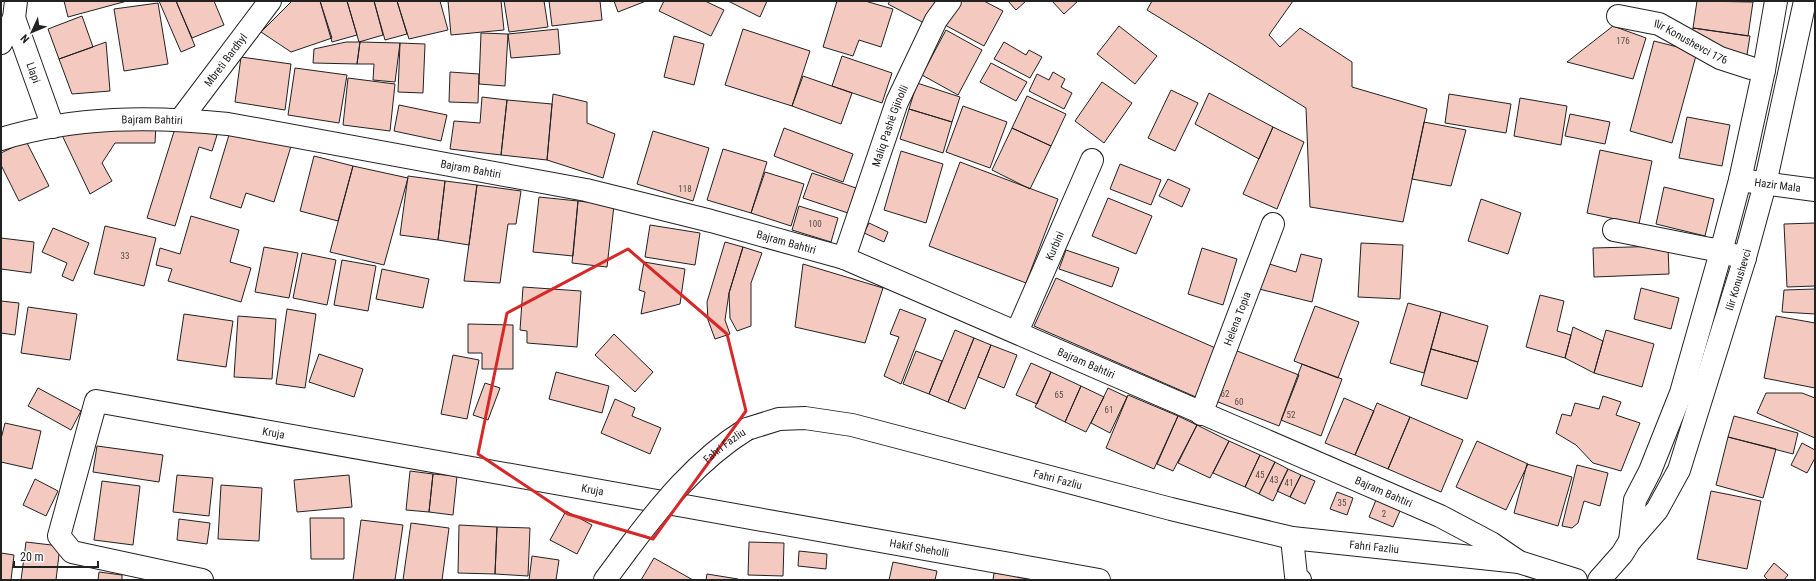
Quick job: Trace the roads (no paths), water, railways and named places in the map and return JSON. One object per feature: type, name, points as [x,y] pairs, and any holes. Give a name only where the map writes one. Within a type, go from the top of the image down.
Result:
[{"type":"main road","name":"Mbreti Bardhyl","points":[[181,119],[270,1]]},
{"type":"main road","name":"Maliq Pashë Gjinolli","points":[[844,258],[898,102],[936,20],[950,1]]},
{"type":"main road","name":"Ilir Konushevci","points":[[1630,540],[1635,500],[1650,471],[1681,393],[1721,252],[1740,180],[1764,70],[1776,1]]},
{"type":"main road","name":"Ilir Konushevci","points":[[1599,580],[1622,554],[1630,540],[1657,510],[1680,470],[1745,258],[1765,184],[1805,1]]},
{"type":"main road","name":"Llapi","points":[[2,39],[15,9]]},
{"type":"main road","name":"Llapi","points":[[15,9],[53,127]]},
{"type":"main road","name":"Ilir Konushevci 176","points":[[1618,16],[1659,24],[1720,58],[1751,68],[1764,70]]},
{"type":"main road","name":"Bajram Bahtiri","points":[[1,139],[53,127],[120,118],[181,119],[228,124],[586,190],[712,221],[844,258],[1017,332],[1201,414],[1440,516],[1491,543],[1519,562]]},
{"type":"main road","name":"Kurbini","points":[[1017,332],[1092,160]]},
{"type":"main road","name":"Hazir Mala","points":[[1740,180],[1815,190]]},
{"type":"main road","name":"Helena Topia","points":[[1201,414],[1273,224]]},
{"type":"main road","points":[[1614,230],[1745,258]]},
{"type":"main road","name":"Kruja","points":[[202,580],[72,552],[59,536],[96,401],[740,515]]},
{"type":"main road","name":"Fahri Fazliu","points":[[605,580],[661,505],[687,477],[726,442],[747,429],[779,419],[806,418],[852,425],[1171,509],[1292,538],[1519,562],[1576,580]]},
{"type":"main road","name":"Hakif Sheholli","points":[[740,515],[1099,580]]},
{"type":"main road","points":[[1292,538],[1296,576],[1300,580]]}]
